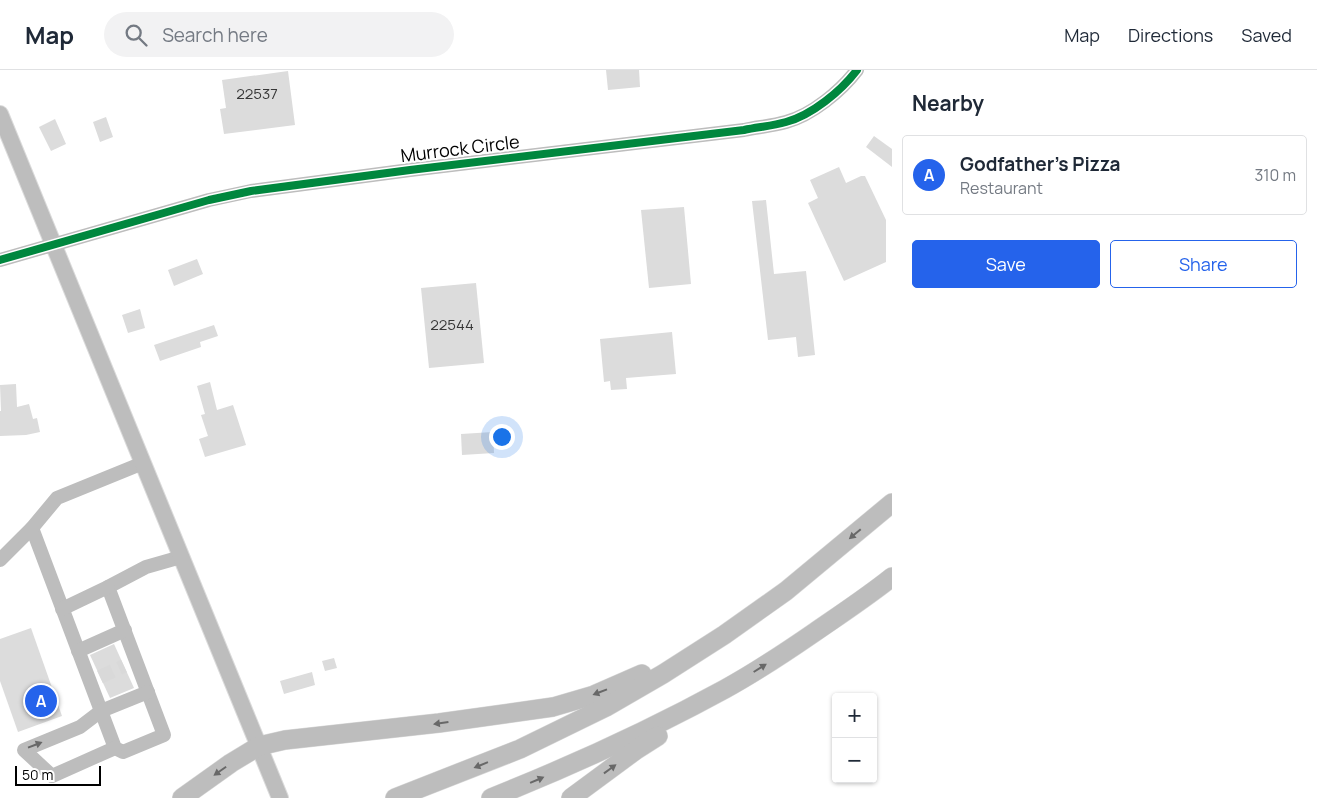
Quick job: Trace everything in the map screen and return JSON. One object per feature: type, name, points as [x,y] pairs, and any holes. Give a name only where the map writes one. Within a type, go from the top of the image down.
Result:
[{"type":"highway","points":[[396,798],[520,749],[606,707],[663,674],[724,635],[786,591],[892,503]]},
{"type":"highway","points":[[491,798],[621,743],[726,689],[788,650],[892,577]]},
{"type":"highway","points":[[182,798],[259,746],[285,740],[439,723],[553,707],[635,678],[668,660],[724,635]]},
{"type":"highway","points":[[571,798],[636,750],[694,716],[726,689]]},
{"type":"main road","points":[[0,114],[280,798]]},
{"type":"street","name":"Murrock Circle","points":[[0,260],[209,200],[251,191],[744,130],[787,122],[831,97],[849,81],[857,70]]},
{"type":"street","points":[[0,560],[32,528],[57,498],[143,463]]},
{"type":"street","points":[[32,528],[78,651],[95,680],[101,711],[115,748],[123,752],[164,735],[148,692],[130,663],[125,630],[108,587]]},
{"type":"street","points":[[62,609],[146,567],[181,557]]},
{"type":"street","points":[[78,651],[125,630]]},
{"type":"street","points":[[115,748],[52,776],[24,750],[80,728],[101,711],[148,692]]},
{"type":"building","points":[[606,70],[639,70],[640,87],[608,90]]},
{"type":"building","points":[[288,71],[295,125],[224,134],[220,109],[226,108],[222,80]]},
{"type":"building","points":[[106,117],[113,137],[100,142],[93,122]]},
{"type":"building","points":[[55,119],[66,144],[51,151],[39,127]]},
{"type":"building","points":[[874,136],[892,149],[892,167],[866,147]]},
{"type":"building","points":[[839,167],[846,183],[865,176],[886,220],[886,262],[844,281],[808,203],[818,198],[810,180]]},
{"type":"building","points":[[766,200],[774,274],[806,271],[815,355],[798,357],[796,337],[768,340],[752,201]]},
{"type":"building","points":[[684,207],[691,284],[649,288],[641,210]]},
{"type":"building","points":[[197,259],[203,274],[174,286],[168,270]]},
{"type":"building","points":[[476,283],[484,363],[429,368],[421,288]]},
{"type":"building","points":[[140,309],[145,328],[128,333],[122,315]]},
{"type":"building","points":[[214,325],[218,336],[200,342],[201,347],[160,361],[154,345]]},
{"type":"building","points":[[672,332],[676,374],[626,378],[627,389],[611,390],[610,381],[604,382],[600,339]]},
{"type":"building","points":[[210,382],[217,410],[233,405],[246,445],[205,457],[199,439],[208,436],[201,415],[205,414],[197,386]]},
{"type":"building","points":[[16,384],[17,407],[29,404],[33,419],[37,418],[40,432],[26,435],[0,436],[0,385]]},
{"type":"building","points":[[493,432],[494,453],[462,455],[461,434]]},
{"type":"building","points":[[31,628],[62,716],[18,732],[0,681],[0,639]]},
{"type":"building","points":[[114,644],[134,688],[110,698],[90,655]]},
{"type":"building","points":[[334,658],[337,668],[325,671],[322,661]]},
{"type":"building","points":[[312,672],[315,685],[284,694],[280,681]]},
{"type":"tunnel","points":[[100,677],[124,666]]},
{"type":"cycle path","points":[[0,260],[209,200],[251,191],[744,130],[781,123],[796,119],[816,108],[843,86],[857,70]]},
{"type":"place","name":"Godfather's Pizza","points":[[41,701]]}]
